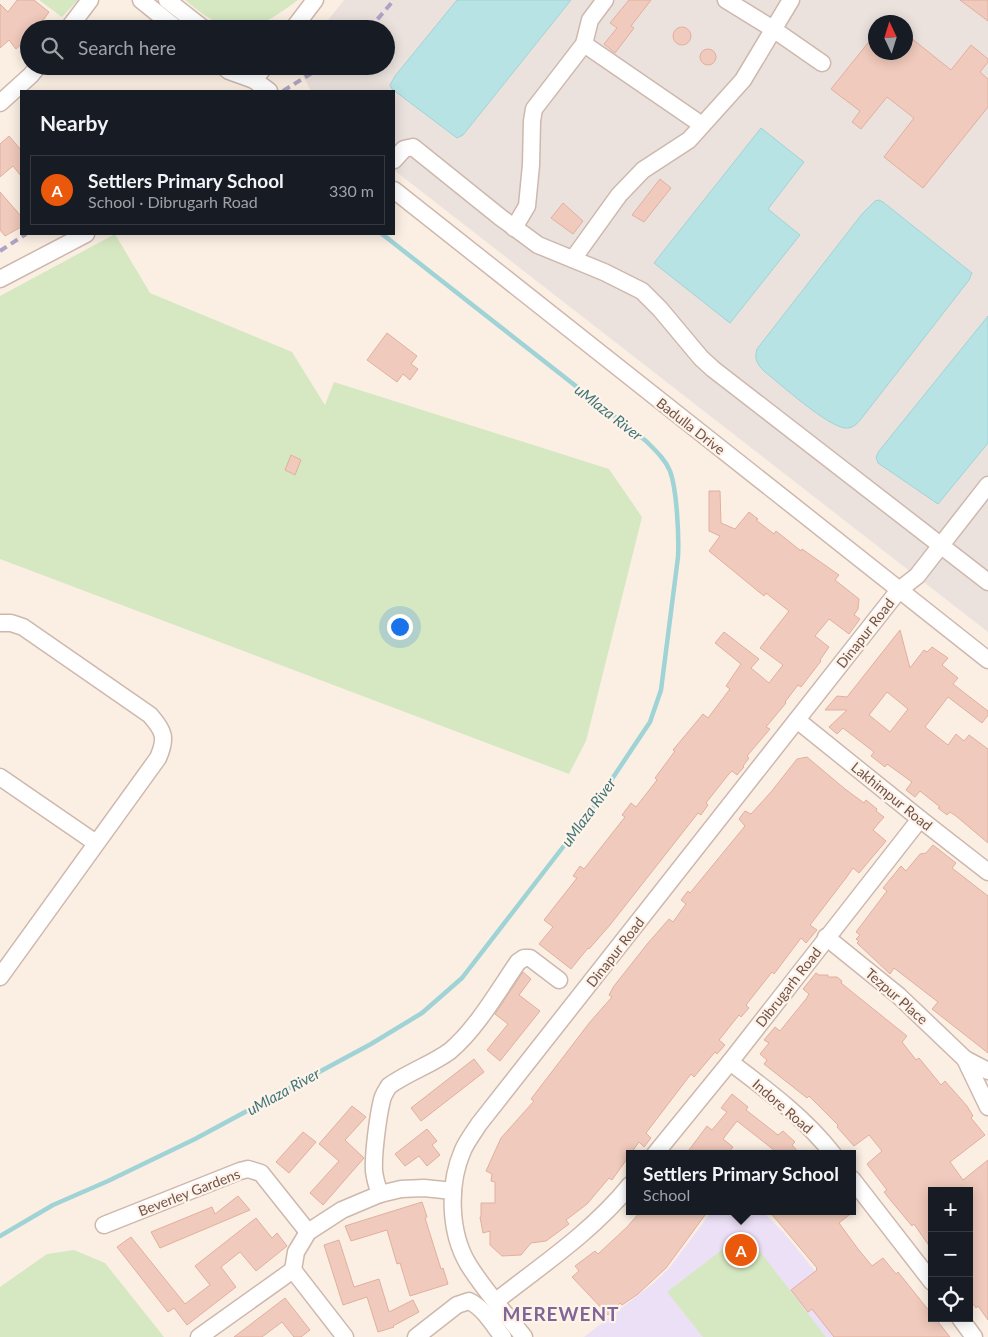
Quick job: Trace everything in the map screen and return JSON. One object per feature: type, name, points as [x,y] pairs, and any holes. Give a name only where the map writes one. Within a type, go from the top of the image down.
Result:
[{"type":"street","points":[[75,20],[90,0]]},
{"type":"street","points":[[141,0],[166,20]]},
{"type":"street","points":[[167,0],[193,20]]},
{"type":"street","points":[[297,20],[315,0]]},
{"type":"street","points":[[514,228],[527,206],[534,109],[584,44],[590,20],[605,0]]},
{"type":"street","points":[[726,0],[773,29],[822,63]]},
{"type":"street","points":[[573,260],[619,195],[643,170],[689,140],[743,80],[791,0]]},
{"type":"street","points":[[584,44],[702,125]]},
{"type":"street","points":[[0,103],[31,75]]},
{"type":"street","points":[[240,75],[254,80],[268,90]]},
{"type":"street","points":[[251,75],[254,80]]},
{"type":"street","points":[[254,80],[258,75]]},
{"type":"street","points":[[395,159],[404,149],[413,147],[538,245],[604,272],[642,291],[707,364],[988,582]]},
{"type":"street","name":"Badulla Drive","points":[[395,191],[988,660]]},
{"type":"street","points":[[0,279],[84,235]]},
{"type":"street","name":"Dinapur Road","points":[[524,1337],[468,1263],[457,1235],[453,1215],[453,1191],[463,1150],[479,1124],[899,590],[917,576],[988,485]]},
{"type":"street","points":[[0,623],[11,623],[23,627],[150,715],[164,735],[163,746],[158,758],[0,977]]},
{"type":"street","name":"Lakhimpur Road","points":[[797,720],[988,872]]},
{"type":"street","points":[[0,777],[96,843]]},
{"type":"street","name":"Dibrugarh Road","points":[[658,1150],[730,1062],[920,819]]},
{"type":"street","name":"Tezpur Place","points":[[826,937],[899,996],[965,1059],[988,1071]]},
{"type":"street","points":[[380,1194],[375,1180],[374,1169],[381,1102],[390,1086],[438,1058],[457,1043],[481,1015],[518,962],[524,958],[530,958],[559,980]]},
{"type":"street","name":"Tezpur Place","points":[[965,1059],[988,1106]]},
{"type":"street","name":"Indore Road","points":[[730,1062],[776,1096],[799,1116],[829,1150]]},
{"type":"street","name":"Beverley Gardens","points":[[104,1225],[248,1169],[261,1173],[308,1232]]},
{"type":"street","points":[[856,1184],[928,1277]]},
{"type":"street","points":[[345,1337],[294,1270],[293,1260],[308,1232],[342,1210],[380,1194],[401,1189],[424,1188],[453,1191]]},
{"type":"street","points":[[496,1301],[597,1220],[626,1190]]},
{"type":"street","points":[[199,1337],[294,1270]]},
{"type":"street","points":[[416,1337],[444,1314],[469,1301],[482,1311],[503,1337]]},
{"type":"street","points":[[963,1322],[974,1337]]},
{"type":"shaded area","points":[[344,0],[988,0],[988,632],[395,171],[395,90],[310,90],[303,75],[395,75],[395,20],[328,20]]},
{"type":"shaded area","points":[[709,1215],[766,1215],[784,1233],[869,1337],[584,1337],[655,1282],[670,1267]]},
{"type":"green space","points":[[39,0],[78,0],[62,17]]},
{"type":"green space","points":[[185,0],[298,0],[269,20],[213,20]]},
{"type":"green space","points":[[116,235],[150,293],[292,352],[325,405],[334,382],[609,469],[642,517],[586,741],[569,774],[0,559],[0,296]]},
{"type":"green space","points":[[745,1232],[826,1337],[703,1337],[667,1292]]},
{"type":"green space","points":[[74,1250],[105,1263],[164,1337],[0,1337],[0,1287],[47,1254]]},
{"type":"water","points":[[457,0],[571,0],[463,135],[457,138],[392,89],[390,85],[395,76]]},
{"type":"water","points":[[761,128],[804,162],[768,209],[800,235],[730,323],[654,263]]},
{"type":"water","points":[[879,200],[972,273],[969,280],[861,419],[852,427],[845,428],[837,426],[816,413],[764,371],[757,361],[756,353],[757,349],[862,214],[875,201]]},
{"type":"water","points":[[988,316],[988,443],[938,504],[878,463],[876,457]]},
{"type":"building","points":[[17,0],[34,0],[49,12],[43,20],[20,20],[20,45],[16,49],[9,40],[0,48],[0,4],[8,12]]},
{"type":"building","points":[[629,0],[651,0],[631,26],[634,28],[615,53],[604,44],[617,28],[610,23]]},
{"type":"building","points":[[960,0],[988,0],[988,21]]},
{"type":"building","points":[[682,27],[688,30],[691,36],[688,42],[682,45],[676,42],[673,36],[676,30]]},
{"type":"building","points":[[913,40],[951,70],[971,45],[988,59],[988,62],[980,72],[988,79],[988,107],[923,188],[884,157],[914,118],[887,97],[861,129],[852,122],[860,111],[831,89],[868,43],[868,60],[913,60]]},
{"type":"building","points":[[705,49],[711,49],[716,54],[714,63],[705,65],[700,60],[700,54]]},
{"type":"building","points":[[9,136],[20,149],[20,175],[13,166],[0,177],[0,144]]},
{"type":"building","points":[[660,179],[671,188],[644,222],[632,215]]},
{"type":"building","points":[[0,192],[20,215],[20,228],[5,236],[0,230]]},
{"type":"building","points":[[563,203],[583,221],[573,234],[551,218]]},
{"type":"building","points":[[387,333],[417,356],[411,364],[418,369],[410,380],[403,374],[397,382],[367,360]]},
{"type":"building","points":[[291,455],[301,460],[295,475],[285,470]]},
{"type":"building","points":[[709,491],[720,491],[721,523],[735,529],[749,512],[774,534],[776,531],[801,551],[802,549],[839,575],[835,580],[859,599],[858,609],[854,615],[860,619],[849,634],[829,619],[815,636],[829,647],[821,661],[801,687],[798,685],[766,727],[770,729],[747,756],[749,758],[744,767],[737,775],[732,771],[728,775],[706,803],[708,805],[701,815],[698,813],[610,925],[571,969],[539,944],[553,927],[544,920],[577,878],[573,876],[580,866],[584,869],[625,817],[622,815],[631,803],[636,807],[657,780],[655,778],[675,751],[673,750],[703,714],[708,718],[730,689],[726,686],[741,664],[715,643],[724,632],[759,659],[751,668],[769,683],[783,665],[760,648],[789,611],[766,593],[764,596],[709,551],[720,536],[709,531]]},
{"type":"building","points":[[900,630],[910,668],[924,650],[927,652],[932,647],[948,658],[942,665],[958,678],[953,684],[988,711],[988,715],[982,723],[948,697],[925,727],[948,745],[956,734],[964,741],[969,735],[988,749],[988,843],[956,816],[950,812],[947,815],[920,791],[915,797],[906,790],[912,782],[887,764],[885,767],[871,756],[874,752],[843,728],[837,734],[829,727],[847,710],[825,710],[837,696],[847,697]],"holes":[[[887,692],[908,709],[890,732],[869,715]]]},
{"type":"building","points":[[807,757],[845,789],[864,803],[866,800],[877,809],[876,811],[884,817],[873,830],[886,841],[859,873],[853,868],[810,925],[817,930],[806,943],[801,938],[774,974],[772,972],[746,1005],[749,1008],[741,1017],[739,1015],[719,1040],[725,1045],[717,1054],[715,1052],[694,1077],[691,1074],[646,1133],[651,1138],[644,1147],[639,1142],[633,1150],[626,1150],[626,1160],[612,1180],[609,1178],[587,1204],[566,1220],[569,1224],[546,1241],[531,1243],[521,1255],[502,1256],[490,1245],[490,1231],[483,1233],[480,1217],[481,1203],[495,1203],[495,1182],[491,1181],[492,1174],[486,1171],[501,1138],[534,1101],[531,1099],[590,1022],[612,997],[609,995],[614,986],[648,943],[669,919],[673,922],[686,904],[681,900],[688,891],[690,893],[745,826],[739,819],[745,811],[751,814],[797,759]]},
{"type":"building","points":[[933,845],[956,863],[952,868],[988,896],[988,1053],[932,1009],[938,1002],[894,968],[890,974],[857,943],[859,941],[856,939],[860,935],[856,932],[887,891],[883,888],[901,866],[906,871],[920,854],[926,853]]},
{"type":"building","points":[[523,972],[531,979],[519,995],[540,1011],[500,1061],[487,1050],[508,1024],[495,1014]]},
{"type":"building","points":[[816,973],[828,975],[828,977],[837,977],[842,981],[841,983],[907,1036],[902,1042],[916,1060],[919,1058],[941,1085],[945,1081],[967,1106],[973,1116],[971,1118],[985,1135],[950,1162],[963,1180],[988,1160],[988,1320],[978,1306],[976,1308],[973,1304],[973,1187],[928,1187],[928,1244],[914,1224],[912,1226],[884,1192],[887,1190],[867,1164],[882,1151],[869,1135],[854,1146],[837,1127],[838,1125],[809,1096],[807,1098],[764,1064],[767,1060],[760,1054],[769,1043],[764,1040],[775,1027],[780,1031],[806,999],[809,994],[803,989]]},
{"type":"building","points":[[474,1059],[484,1072],[421,1121],[411,1108]]},
{"type":"building","points":[[732,1094],[748,1107],[746,1110],[778,1135],[783,1131],[795,1142],[792,1145],[796,1150],[774,1150],[737,1121],[723,1139],[733,1147],[731,1150],[689,1150],[707,1126],[712,1130],[727,1112],[721,1108]]},
{"type":"building","points":[[352,1106],[366,1117],[345,1140],[364,1158],[323,1205],[310,1193],[339,1161],[319,1144]]},
{"type":"building","points":[[427,1129],[437,1141],[432,1145],[440,1155],[427,1166],[419,1156],[405,1166],[395,1154]]},
{"type":"building","points":[[303,1132],[316,1142],[289,1173],[276,1162]]},
{"type":"building","points":[[238,1196],[250,1210],[160,1248],[151,1232],[212,1207],[215,1214]]},
{"type":"building","points":[[422,1202],[441,1269],[443,1268],[448,1284],[410,1296],[400,1263],[397,1264],[387,1230],[351,1241],[345,1226]]},
{"type":"building","points":[[638,1215],[705,1215],[666,1268],[638,1294],[622,1305],[620,1303],[608,1315],[572,1277],[579,1271],[575,1266],[595,1251],[598,1254]]},
{"type":"building","points":[[772,1215],[849,1215],[839,1223],[872,1266],[883,1258],[896,1274],[898,1272],[928,1309],[928,1322],[938,1322],[950,1337],[834,1337],[812,1309],[808,1312],[791,1290],[816,1269]]},
{"type":"building","points":[[256,1218],[272,1238],[277,1233],[287,1246],[256,1271],[240,1252],[221,1267],[236,1287],[187,1325],[174,1308],[168,1312],[117,1247],[131,1237],[185,1304],[210,1285],[195,1266]]},
{"type":"building","points":[[339,1240],[354,1287],[379,1279],[389,1312],[413,1300],[419,1312],[394,1327],[378,1332],[367,1297],[343,1305],[324,1245]]},
{"type":"building","points":[[285,1298],[310,1330],[301,1337],[294,1337],[282,1322],[262,1337],[234,1337]]},
{"type":"waterway","name":"uMlaza River","points":[[0,1236],[53,1205],[195,1139],[371,1044],[422,1013],[462,978],[590,812],[650,722],[661,690],[678,557],[676,501],[668,467],[660,455],[646,441],[383,235]]},
{"type":"railway","points":[[377,20],[394,0]]},
{"type":"railway","points":[[285,90],[309,75]]},
{"type":"railway","points":[[0,251],[24,235]]},
{"type":"place","name":"Settlers Primary School","points":[[741,1250]]},
{"type":"district","name":"MEREWENT","points":[[561,1313]]}]
